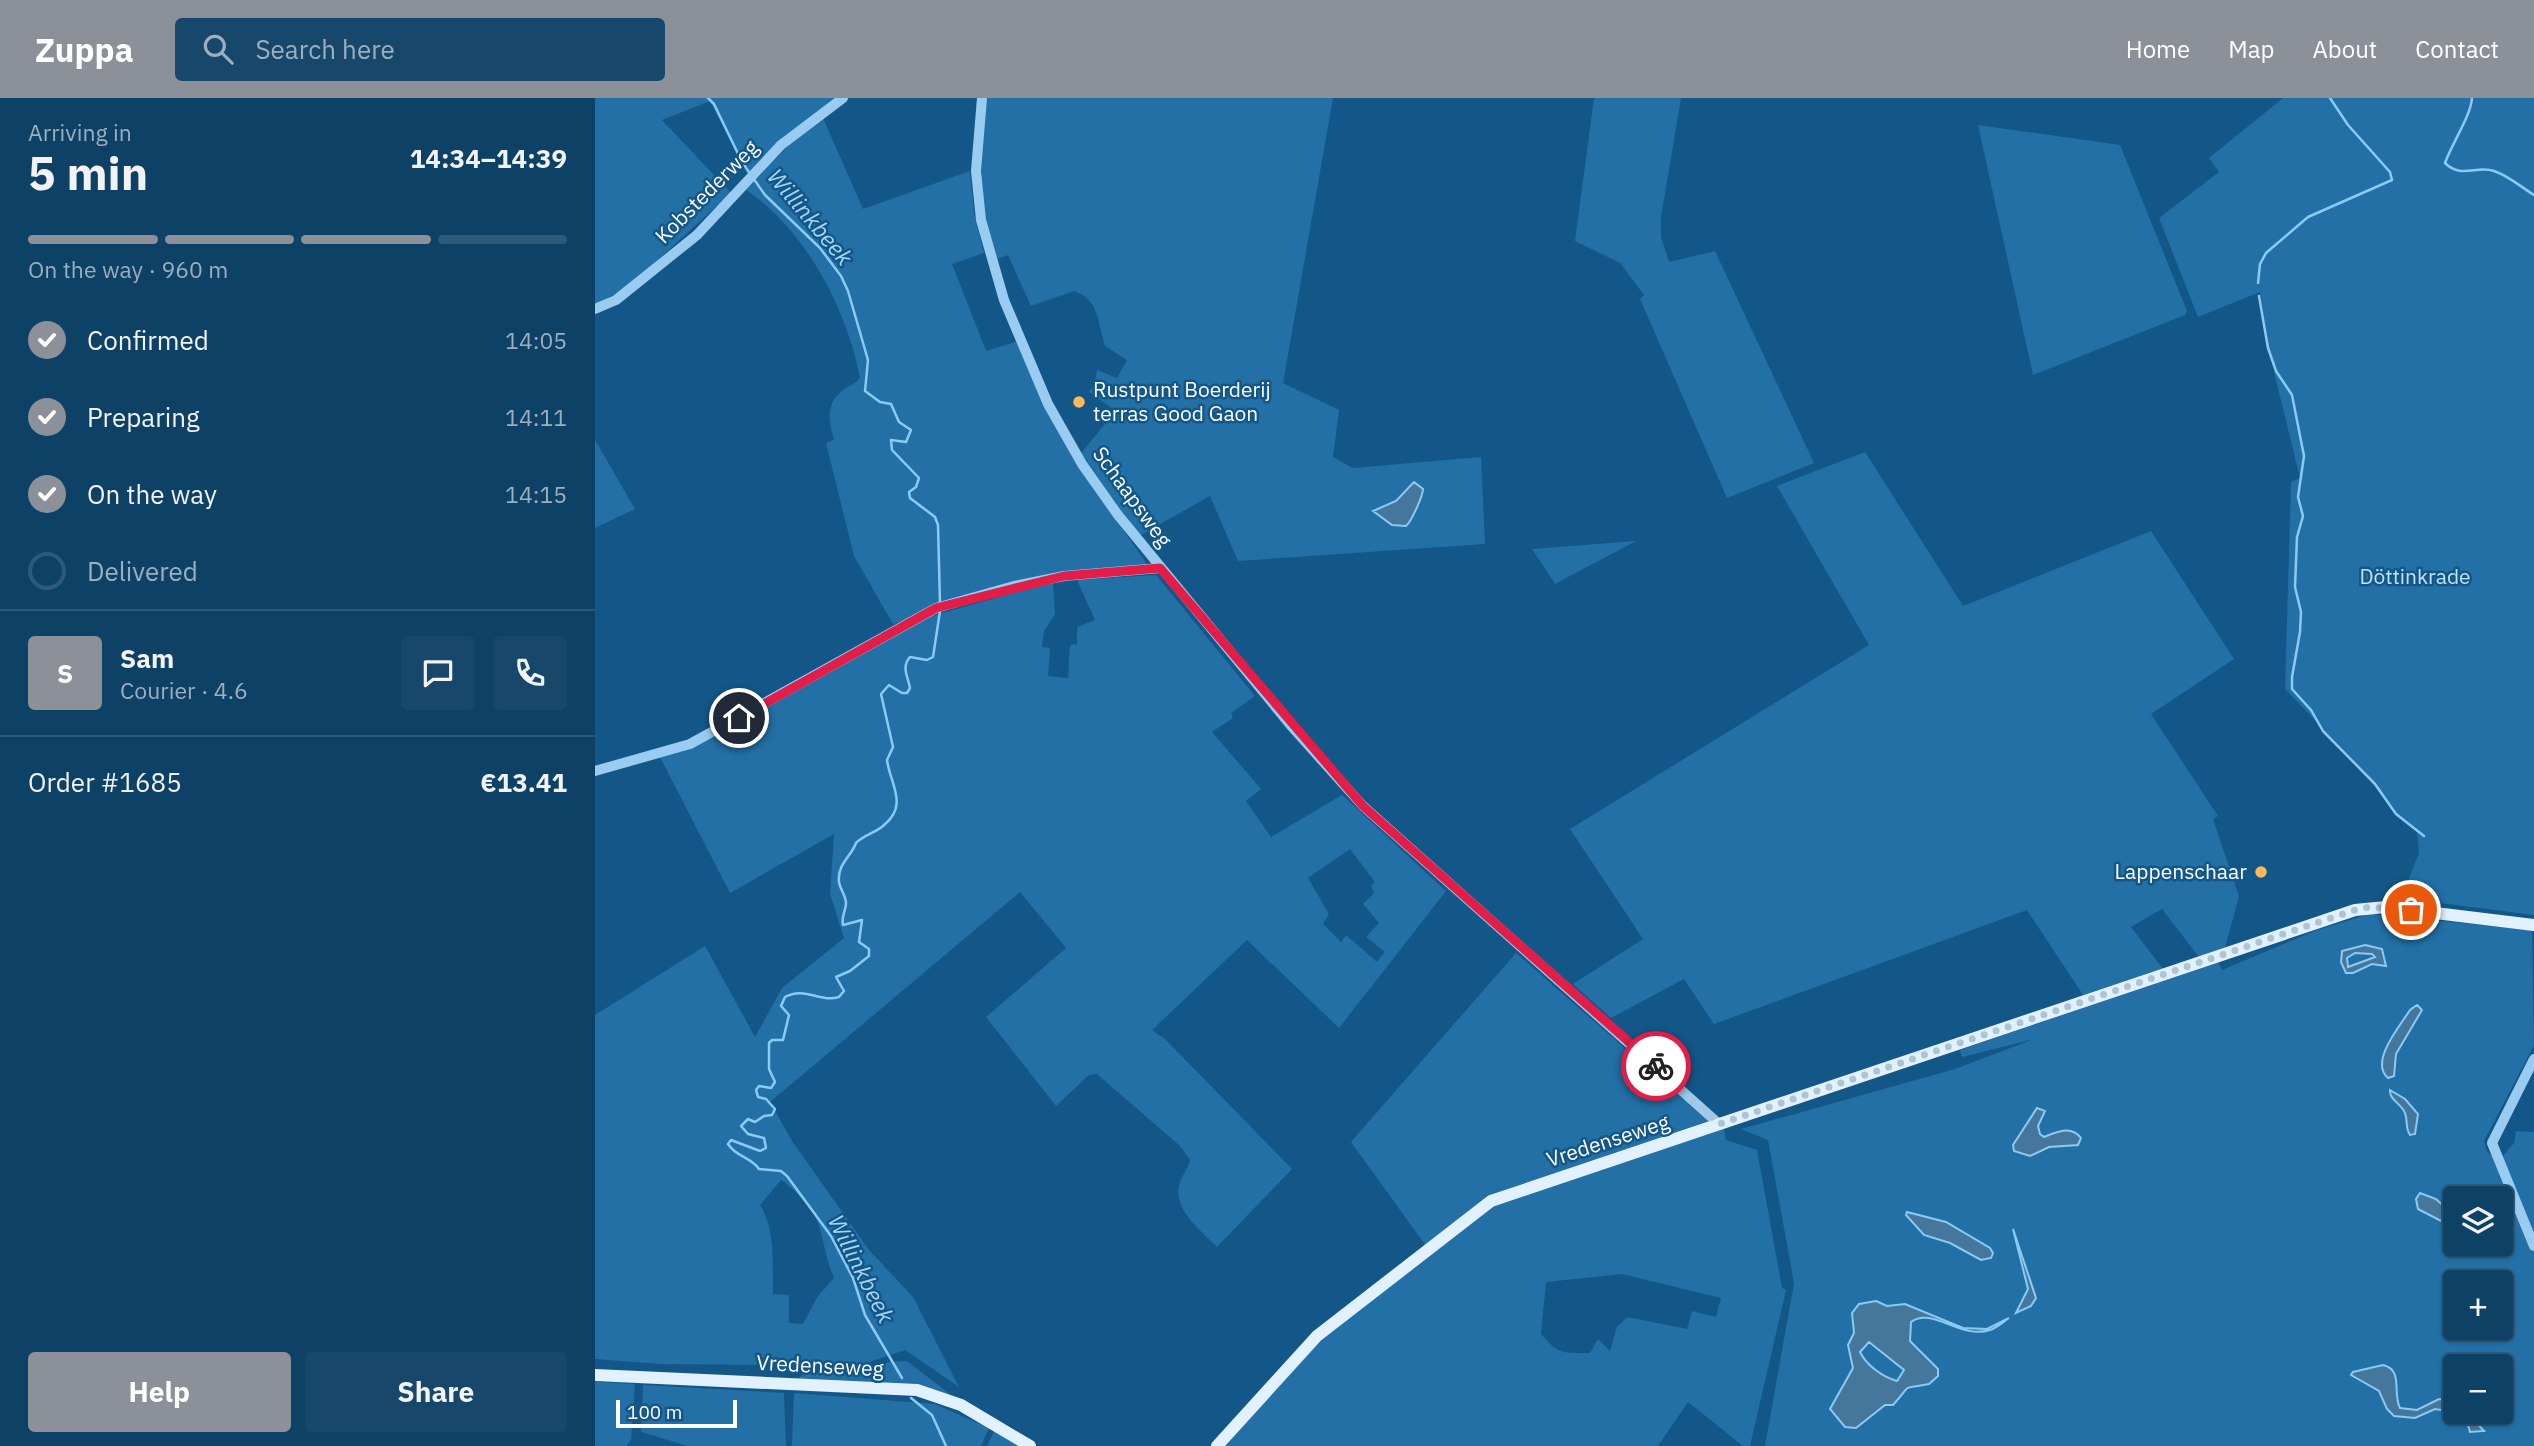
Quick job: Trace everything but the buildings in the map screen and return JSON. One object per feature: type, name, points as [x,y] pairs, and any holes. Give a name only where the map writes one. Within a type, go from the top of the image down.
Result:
[{"type":"main road","name":"Vredenseweg","points":[[1217,1446],[1317,1336],[1476,1210],[1512,1193],[2355,910],[2386,907],[2534,925]]},
{"type":"main road","name":"Vredenseweg","points":[[595,1375],[917,1390],[961,1405],[1030,1446]]},
{"type":"street","name":"Kobstederweg","points":[[595,309],[617,300],[697,235],[781,145],[843,98]]},
{"type":"street","name":"Schaapsweg","points":[[982,98],[976,172],[981,220],[1004,300],[1048,404],[1082,464],[1160,568],[1363,806],[1719,1124]]},
{"type":"street","points":[[595,771],[690,744],[941,607],[1064,576],[1160,568]]},
{"type":"street","points":[[2534,1059],[2492,1143],[2534,1246]]},
{"type":"green space","points":[[595,98],[835,98],[779,143],[748,175],[710,101],[662,120],[731,193],[628,287],[595,305]]},
{"type":"green space","points":[[985,98],[1333,98],[1283,383],[1339,410],[1333,457],[1353,468],[1481,457],[1485,544],[1238,561],[1210,496],[1139,536],[1081,453],[1116,411],[1089,392],[1095,383],[1097,370],[1117,378],[1127,360],[1105,346],[1093,306],[1082,295],[1074,291],[1031,306],[1008,255],[995,260],[983,200]],"holes":[[[1410,485],[1420,501],[1406,526],[1392,525],[1373,512],[1396,501]]]},
{"type":"green space","points":[[1594,98],[1681,98],[1661,217],[1661,237],[1669,262],[1715,251],[1814,463],[1727,498],[1640,299],[1644,295],[1620,263],[1575,241]]},
{"type":"green space","name":"Döttinkrade","points":[[2283,98],[2534,98],[2534,915],[2401,898],[2419,853],[2417,832],[2394,812],[2367,774],[2285,689],[2291,482],[2300,478],[2274,372],[2277,370],[2269,351],[2260,292],[2198,317],[2159,218],[2219,172],[2209,158]]},
{"type":"green space","points":[[823,118],[863,209],[970,171],[974,213],[984,253],[952,264],[986,351],[1018,341],[1071,455],[1149,567],[1054,574],[893,624],[854,556],[826,443],[834,440],[830,411],[834,399],[860,378],[845,325],[834,298],[805,248],[767,206],[746,190],[787,147]]},
{"type":"green space","points":[[1978,125],[2120,145],[2187,311],[2185,315],[2033,375]]},
{"type":"green space","points":[[595,440],[635,509],[595,528]]},
{"type":"green space","points":[[1865,452],[1963,606],[2151,531],[2234,659],[2151,714],[2218,816],[2213,819],[2239,896],[2225,948],[2199,957],[2162,909],[2131,927],[2163,969],[2083,995],[2027,910],[1714,1024],[1684,979],[1611,1018],[1573,984],[1643,939],[1570,829],[1869,645],[1777,486]]},
{"type":"green space","points":[[1636,541],[1555,584],[1532,549]]},
{"type":"green space","points":[[1156,575],[1255,696],[1231,713],[1233,718],[1212,732],[1261,789],[1246,801],[1271,837],[1342,795],[1446,891],[1339,1028],[1247,940],[1152,1030],[1165,1039],[1292,1169],[1217,1247],[1191,1220],[1181,1204],[1179,1186],[1190,1160],[1180,1146],[1097,1074],[1089,1075],[1056,1106],[986,1017],[1066,948],[1020,892],[770,1102],[792,1141],[869,1250],[913,1297],[959,1387],[905,1350],[858,1366],[660,1364],[595,1359],[595,1015],[705,946],[755,1037],[782,988],[844,938],[830,894],[834,834],[730,893],[660,757],[932,616],[1053,582],[1055,614],[1044,631],[1042,647],[1050,648],[1048,676],[1068,678],[1070,645],[1077,644],[1077,627],[1095,620],[1077,580]],"holes":[[[1350,849],[1375,882],[1371,886],[1374,893],[1363,904],[1379,923],[1366,937],[1385,952],[1377,962],[1346,935],[1341,942],[1323,924],[1329,914],[1308,878]],[[781,1180],[799,1195],[815,1215],[834,1278],[818,1296],[803,1324],[789,1323],[789,1295],[773,1294],[771,1236],[760,1205]]]},
{"type":"green space","points":[[2370,914],[2532,930],[2534,1045],[2484,1141],[2487,1152],[2499,1161],[2514,1143],[2516,1131],[2534,1132],[2534,1446],[1765,1446],[1794,1283],[1768,1140],[1741,1129],[1955,1069],[2034,1039],[1962,1057],[1960,1050],[2218,962],[2222,970],[2317,930]]},
{"type":"green space","points":[[1516,953],[1708,1121],[1499,1193],[1426,1246],[1351,1142]]},
{"type":"green space","points":[[1724,1129],[1726,1140],[1757,1150],[1782,1288],[1786,1290],[1750,1446],[1743,1446],[1688,1402],[1658,1446],[1221,1446],[1300,1360],[1342,1321],[1489,1206]],"holes":[[[1622,1274],[1721,1298],[1716,1317],[1692,1311],[1687,1329],[1627,1317],[1617,1327],[1610,1351],[1598,1339],[1590,1353],[1562,1351],[1552,1346],[1541,1334],[1546,1282]]]},
{"type":"green space","points":[[907,1361],[951,1395],[795,1382],[803,1374],[858,1373],[889,1362]]},
{"type":"green space","points":[[595,1382],[635,1384],[631,1440],[626,1446],[595,1446]]},
{"type":"green space","points":[[643,1385],[784,1393],[786,1446],[688,1446],[641,1432]]},
{"type":"green space","points":[[794,1393],[935,1404],[989,1428],[981,1446],[792,1446]]},
{"type":"green space","points":[[994,1431],[1020,1446],[987,1446]]},
{"type":"shaded area","points":[[1414,482],[1423,489],[1414,514],[1406,526],[1392,525],[1373,511],[1396,501]]},
{"type":"shaded area","points":[[2365,945],[2382,949],[2386,966],[2372,964],[2353,973],[2346,973],[2341,962],[2342,951]],"holes":[[[2355,953],[2372,954],[2375,957],[2348,967],[2347,958]]]},
{"type":"shaded area","points":[[2417,1005],[2422,1010],[2396,1054],[2394,1076],[2388,1078],[2383,1071],[2384,1054],[2410,1010]]},
{"type":"shaded area","points":[[2390,1090],[2405,1099],[2418,1114],[2415,1134],[2410,1135],[2408,1132],[2405,1113],[2391,1096]]},
{"type":"shaded area","points":[[2037,1108],[2045,1111],[2038,1126],[2040,1134],[2044,1137],[2064,1131],[2073,1132],[2081,1138],[2078,1145],[2049,1147],[2030,1156],[2014,1151],[2013,1145]]},
{"type":"shaded area","points":[[2420,1193],[2436,1199],[2443,1206],[2443,1221],[2418,1209],[2416,1199]]},
{"type":"shaded area","points":[[1907,1212],[1946,1222],[1990,1248],[1993,1253],[1991,1258],[1981,1260],[1950,1243],[1924,1235],[1906,1215]]},
{"type":"shaded area","points":[[2013,1229],[2036,1298],[2031,1306],[2016,1313],[2028,1289]]},
{"type":"shaded area","points":[[1876,1301],[1887,1306],[1905,1304],[1963,1328],[1987,1329],[2009,1318],[1993,1329],[1979,1332],[1968,1331],[1928,1318],[1911,1322],[1910,1341],[1938,1369],[1938,1376],[1929,1384],[1908,1388],[1893,1405],[1885,1405],[1856,1428],[1845,1427],[1830,1409],[1853,1368],[1848,1345],[1854,1333],[1852,1313],[1859,1304]],"holes":[[[1869,1342],[1904,1370],[1897,1381],[1892,1379],[1871,1366],[1860,1352]]]},
{"type":"shaded area","points":[[2383,1365],[2393,1372],[2395,1377],[2400,1408],[2417,1410],[2439,1399],[2443,1400],[2443,1410],[2435,1409],[2415,1418],[2394,1416],[2387,1409],[2379,1391],[2351,1375],[2353,1372]]},
{"type":"shaded area","points":[[2468,1424],[2478,1424],[2484,1431],[2470,1432]]},
{"type":"waterway","name":"Willinkbeek","points":[[708,98],[714,104],[742,162],[765,195],[820,248],[841,276],[848,291],[868,360],[865,391],[880,402],[891,404],[899,422],[911,430],[906,442],[891,440],[892,450],[919,478],[916,487],[909,492],[910,498],[935,517],[938,525],[940,604]]},
{"type":"waterway","points":[[2258,283],[2260,264],[2266,253],[2308,217],[2392,180],[2390,172],[2348,125],[2330,98]]},
{"type":"waterway","points":[[2472,98],[2445,163],[2451,168],[2463,171],[2494,171],[2534,195]]},
{"type":"waterway","points":[[2259,296],[2268,348],[2276,371],[2292,395],[2304,456],[2298,497],[2303,516],[2297,537],[2295,587],[2301,612],[2300,632],[2292,689],[2311,710],[2323,731],[2375,784],[2396,814],[2424,836]]},
{"type":"waterway","name":"Willinkbeek","points":[[902,1378],[865,1315],[853,1278],[831,1236],[787,1176],[781,1171],[759,1169],[728,1144],[731,1140],[760,1151],[766,1148],[764,1138],[748,1134],[741,1126],[748,1119],[755,1122],[764,1116],[772,1115],[775,1109],[766,1099],[758,1097],[756,1090],[759,1086],[771,1088],[775,1082],[769,1069],[769,1043],[772,1040],[783,1040],[789,1015],[781,1006],[785,997],[799,993],[825,998],[839,997],[844,991],[836,977],[850,971],[869,956],[869,949],[859,942],[862,920],[843,925],[846,903],[840,885],[840,870],[856,843],[881,828],[895,810],[896,794],[887,760],[893,747],[881,694],[889,685],[907,693],[910,688],[907,661],[910,657],[927,660],[933,657],[940,611]]},
{"type":"waterway","name":"Willinkbeek","points":[[911,1398],[932,1415],[946,1446]]},
{"type":"way so far","points":[[1656,1066],[1719,1124],[2355,910],[2386,907],[2411,910]]},
{"type":"place","name":"Rustpunt Boerderij terras Good Gaon","points":[[1079,402]]},
{"type":"place","name":"Lappenschaar","points":[[2261,872]]},
{"type":"route","points":[[739,718],[936,608],[1014,586],[1064,576],[1160,568],[1363,806],[1656,1066]]}]
